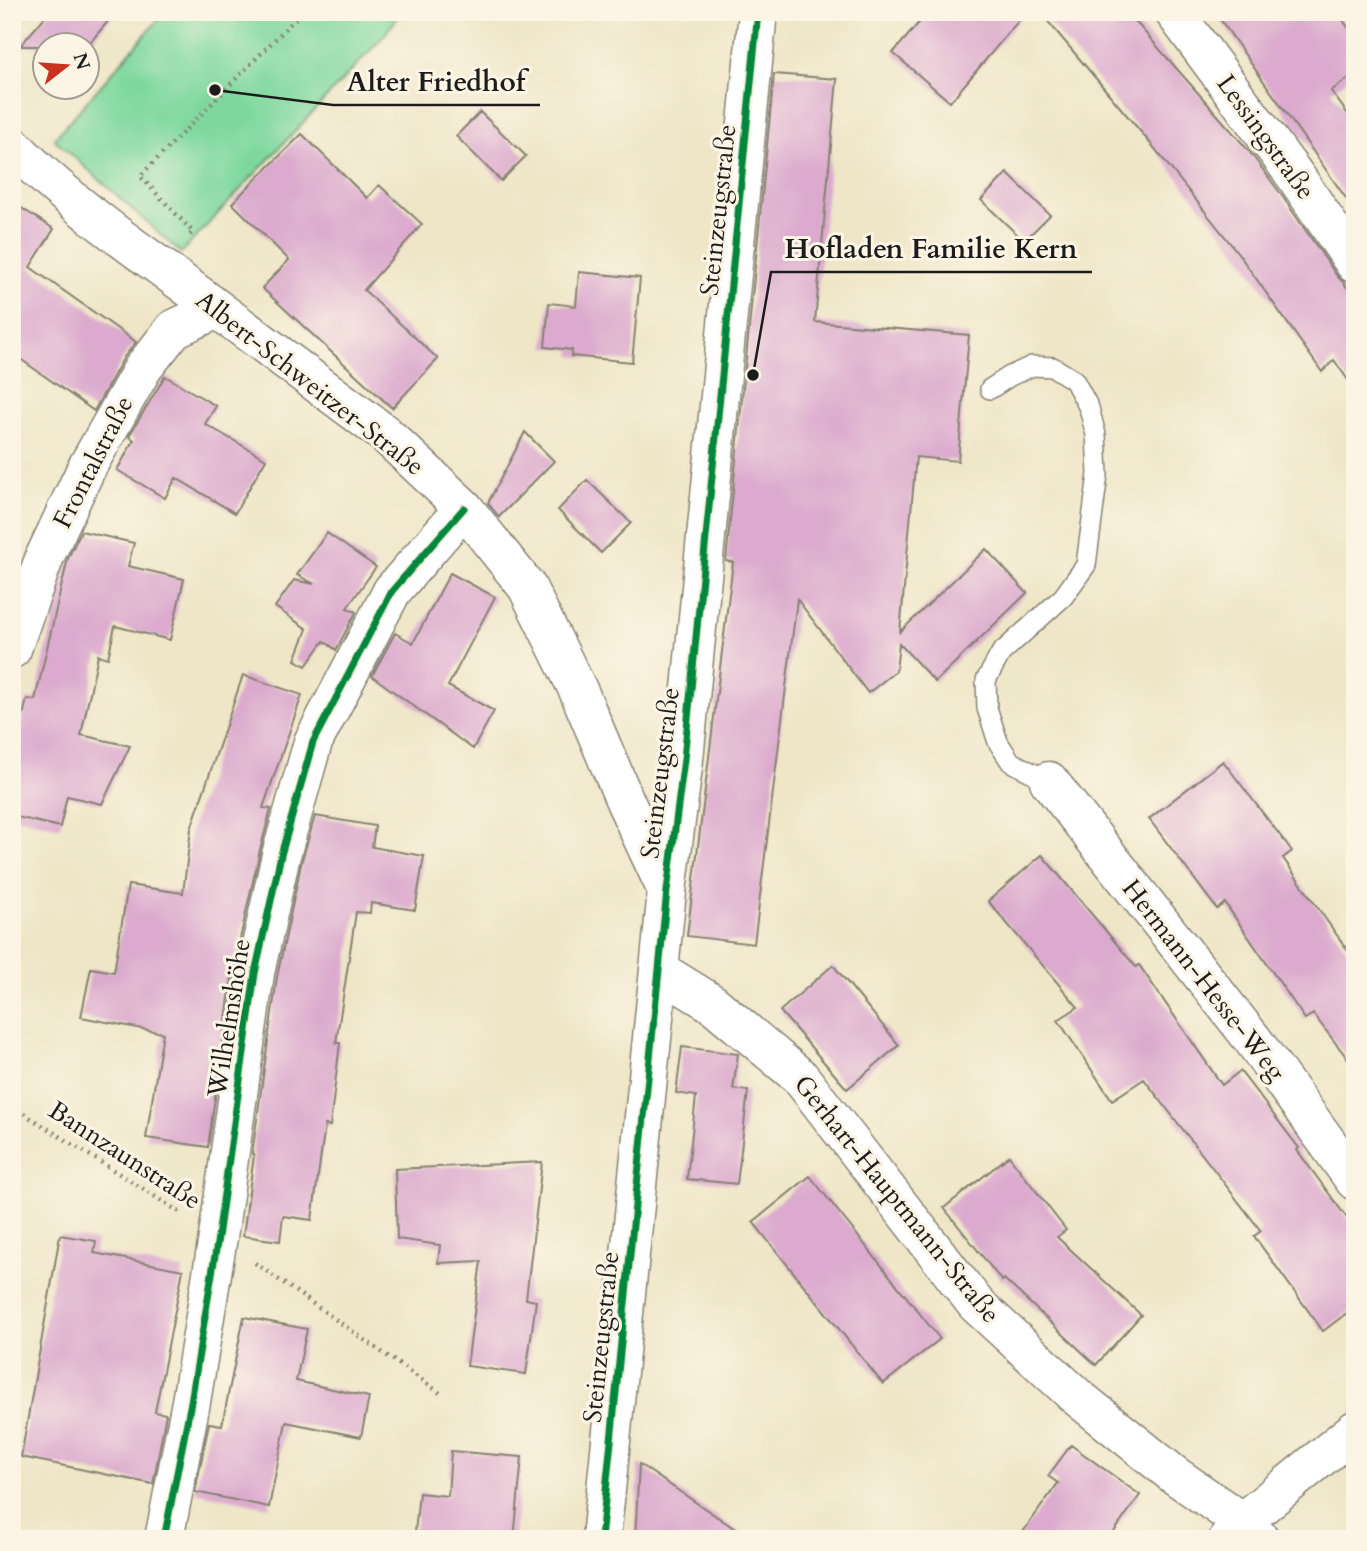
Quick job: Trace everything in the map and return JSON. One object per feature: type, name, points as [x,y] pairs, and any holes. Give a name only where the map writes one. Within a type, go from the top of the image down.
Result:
[{"type":"street","name":"Steinzeugstraße","points":[[601,1539],[667,891],[684,759],[758,12]]},
{"type":"street","name":"Lessingstraße","points":[[1174,12],[1296,177],[1355,264]]},
{"type":"street","name":"Albert-Schweitzer-Straße","points":[[12,145],[33,166],[116,234],[385,434],[464,508],[527,587],[579,692],[625,802],[667,891]]},
{"type":"street","name":"Frontalstraße","points":[[12,649],[46,556],[87,467],[143,368],[174,329],[217,309]]},
{"type":"street","name":"Wilhelmshöhe","points":[[163,1539],[191,1402],[218,1237],[255,974],[281,855],[313,742],[392,591],[464,508]]},
{"type":"street","name":"Hermann-Hesse-Weg","points":[[1049,781],[1253,1040],[1355,1181]]},
{"type":"street","name":"Gerhart-Hauptmann-Straße","points":[[660,971],[713,1004],[800,1077],[976,1304],[1076,1396],[1244,1533]]},
{"type":"street","points":[[1244,1533],[1355,1430]]},
{"type":"lane","points":[[990,389],[1032,366],[1053,367],[1074,380],[1089,408],[1096,435],[1098,474],[1086,565],[1063,597],[1001,653],[986,680],[987,708],[998,742],[1011,762],[1049,781]]},
{"type":"path","points":[[161,267],[193,232],[140,176],[302,12]]},
{"type":"green space","points":[[165,12],[402,12],[380,40],[181,253],[54,139],[86,102],[102,102],[102,84]]},
{"type":"building","points":[[49,12],[116,12],[99,32],[32,32],[32,46],[20,46]]},
{"type":"building","points":[[928,12],[1026,12],[950,102],[893,53]]},
{"type":"building","points":[[1040,12],[1127,12],[1249,151],[1355,298],[1355,390],[1334,360],[1322,372],[1238,253]]},
{"type":"building","points":[[1215,12],[1337,12],[1355,37],[1355,74],[1331,91],[1355,124],[1355,211]]},
{"type":"building","points":[[774,74],[837,79],[815,322],[969,335],[958,461],[916,457],[900,632],[986,549],[1027,593],[935,682],[899,643],[896,671],[868,693],[797,599],[754,944],[687,936],[733,562],[726,561]]},
{"type":"building","points":[[480,112],[526,156],[501,181],[456,136]]},
{"type":"building","points":[[302,134],[367,198],[379,185],[422,224],[364,290],[438,359],[392,408],[262,288],[289,260],[232,203]]},
{"type":"building","points":[[1007,173],[1050,215],[1024,241],[981,200]]},
{"type":"building","points":[[12,202],[54,229],[30,267],[136,342],[124,357],[94,411],[12,353]]},
{"type":"building","points":[[579,272],[640,278],[632,362],[571,356],[572,350],[545,347],[549,303],[576,306]]},
{"type":"building","points":[[165,376],[216,406],[205,424],[266,459],[235,513],[176,478],[165,498],[117,470],[134,440],[129,436]]},
{"type":"building","points":[[525,432],[554,461],[499,517],[488,503]]},
{"type":"building","points":[[587,480],[631,523],[601,553],[558,510]]},
{"type":"building","points":[[81,531],[134,543],[128,566],[184,579],[170,640],[115,626],[108,658],[98,655],[81,735],[130,746],[102,804],[67,796],[60,827],[12,816],[12,762],[27,699],[35,700],[68,558]]},
{"type":"building","points":[[327,533],[376,567],[347,608],[356,612],[336,650],[324,641],[306,666],[295,660],[307,629],[275,607],[294,580],[314,584],[297,575]]},
{"type":"building","points":[[450,573],[495,597],[448,686],[494,711],[473,749],[372,676],[395,633],[413,643]]},
{"type":"building","points":[[243,675],[302,695],[263,808],[271,809],[233,970],[208,1147],[146,1138],[163,1033],[81,1017],[91,968],[114,972],[128,885],[183,893],[191,829]]},
{"type":"building","points":[[1223,761],[1292,851],[1283,858],[1355,961],[1355,1068],[1313,1014],[1305,1019],[1225,903],[1217,909],[1149,819]]},
{"type":"building","points":[[315,816],[375,826],[372,847],[424,856],[415,910],[371,903],[370,913],[356,912],[336,1043],[340,1043],[330,1126],[325,1125],[312,1220],[283,1216],[280,1241],[243,1236],[277,977],[302,860]]},
{"type":"building","points":[[1042,855],[1136,967],[1139,965],[1222,1085],[1240,1071],[1299,1148],[1297,1150],[1355,1229],[1355,1307],[1323,1331],[1254,1236],[1261,1231],[1144,1079],[1112,1100],[1058,1020],[1078,1007],[988,901]]},
{"type":"building","points":[[833,965],[899,1045],[847,1089],[780,1011]]},
{"type":"building","points":[[682,1047],[738,1054],[733,1089],[748,1091],[737,1184],[687,1179],[696,1096],[676,1093]]},
{"type":"building","points":[[1009,1156],[1066,1230],[1057,1237],[1141,1315],[1096,1365],[1004,1279],[1002,1281],[944,1208]]},
{"type":"building","points":[[542,1162],[526,1299],[536,1301],[526,1374],[467,1366],[481,1261],[438,1263],[440,1245],[397,1239],[395,1169]]},
{"type":"building","points":[[810,1176],[940,1339],[883,1384],[753,1222]]},
{"type":"building","points":[[60,1235],[96,1241],[94,1253],[183,1270],[155,1412],[166,1414],[153,1484],[21,1457]]},
{"type":"building","points":[[244,1317],[307,1329],[296,1381],[369,1397],[361,1437],[286,1422],[269,1507],[195,1492],[209,1423],[222,1425]]},
{"type":"building","points":[[1071,1445],[1140,1495],[1109,1539],[1018,1539],[1058,1483],[1048,1476]]},
{"type":"building","points":[[451,1451],[522,1457],[514,1539],[443,1539],[444,1535],[415,1532],[419,1493],[448,1496]]},
{"type":"building","points":[[639,1464],[750,1539],[635,1539]]},
{"type":"cycle path","points":[[601,1539],[667,891],[684,759],[758,12]]},
{"type":"cycle path","points":[[164,1539],[191,1402],[218,1237],[255,973],[281,855],[313,742],[392,591],[464,508]]},
{"type":"place","name":"Alter Friedhof","points":[[215,90]]},
{"type":"place","name":"Hofladen Familie Kern","points":[[753,375]]}]
